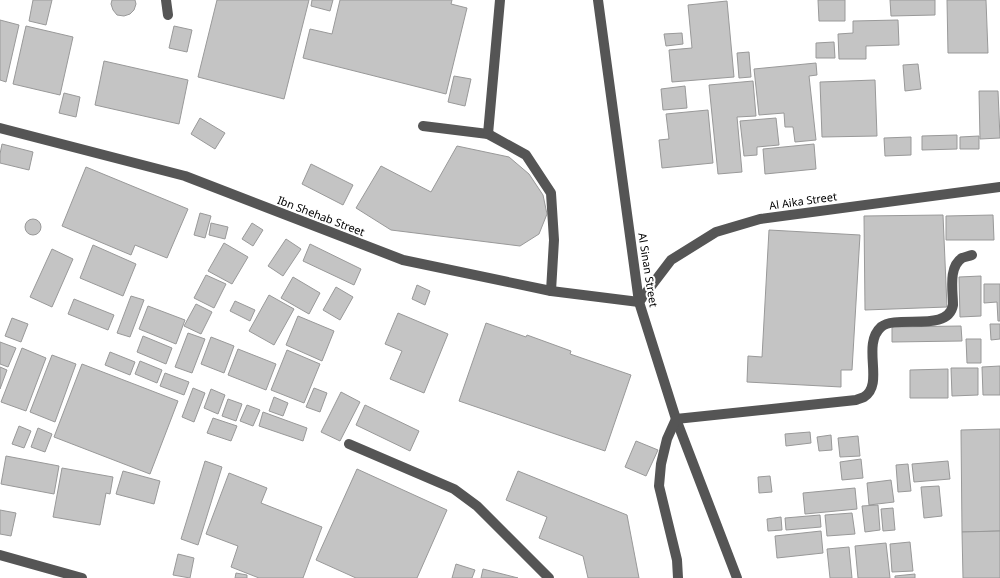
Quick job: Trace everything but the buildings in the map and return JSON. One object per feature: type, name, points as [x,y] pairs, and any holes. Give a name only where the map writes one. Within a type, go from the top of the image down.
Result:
[{"type":"street","points":[[166,0],[168,16]]},
{"type":"street","points":[[488,134],[500,0]]},
{"type":"street","name":"Al Sinan Street","points":[[598,0],[639,302],[676,419],[737,578]]},
{"type":"street","points":[[423,126],[488,134],[526,155],[551,193],[554,240],[551,291]]},
{"type":"street","name":"Ibn Shehab Street","points":[[0,128],[185,176],[402,260],[551,291],[639,302]]},
{"type":"street","name":"Al Aika Street","points":[[639,302],[671,260],[716,232],[760,219],[1000,186]]},
{"type":"street","points":[[678,578],[677,560],[659,486],[661,464],[667,439],[676,419],[856,400],[865,396],[871,389],[872,384],[872,350],[875,335],[882,327],[891,323],[937,320],[946,317],[953,305],[953,276],[955,266],[962,258],[972,255]]},
{"type":"street","points":[[349,444],[454,489],[478,506],[549,578]]},
{"type":"street","points":[[0,555],[82,578]]}]
